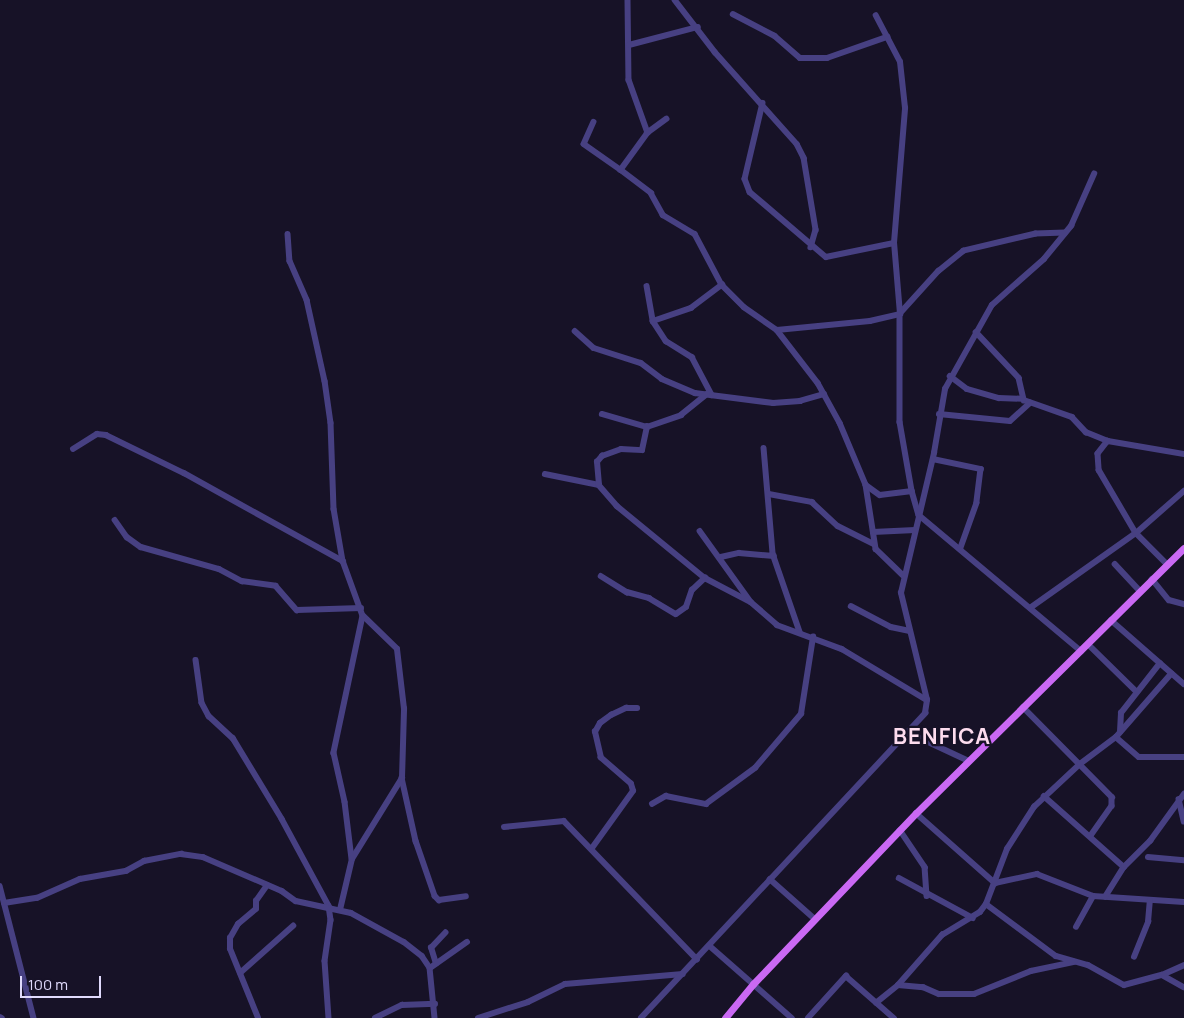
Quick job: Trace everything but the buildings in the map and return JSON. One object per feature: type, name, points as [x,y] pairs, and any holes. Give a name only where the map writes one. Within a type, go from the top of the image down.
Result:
[{"type":"main road","points":[[725,1018],[753,984],[814,918],[916,813],[1184,548]]},
{"type":"street","points":[[628,0],[629,80],[648,133]]},
{"type":"street","points":[[675,0],[698,27],[715,52],[763,102],[797,144],[804,158],[816,230],[811,247]]},
{"type":"street","points":[[733,14],[775,36],[800,58],[827,58],[887,38]]},
{"type":"street","points":[[876,16],[900,62],[905,108],[894,243],[900,314],[900,422],[912,492],[919,515],[961,548],[1081,651]]},
{"type":"street","points":[[629,45],[698,27]]},
{"type":"street","points":[[763,102],[746,184],[750,192],[822,255],[832,257],[894,243]]},
{"type":"street","points":[[621,170],[648,133],[667,119]]},
{"type":"street","points":[[594,122],[584,144],[651,193],[663,215],[695,234],[722,285],[744,307],[777,330],[824,394],[840,423],[866,485],[874,544]]},
{"type":"street","points":[[640,1018],[710,946],[925,713],[926,700],[901,593],[903,575],[933,459],[940,414],[950,376],[992,305],[1044,259],[1065,233],[1094,174]]},
{"type":"street","points":[[777,330],[870,321],[900,314],[939,271],[964,251],[1036,234],[1065,233]]},
{"type":"street","points":[[288,234],[290,261],[307,300],[325,381],[332,424],[334,510],[343,561],[363,616],[334,753],[345,802],[352,859]]},
{"type":"street","points":[[653,321],[691,308],[722,285]]},
{"type":"street","points":[[647,286],[653,321],[666,341],[692,357],[710,394]]},
{"type":"street","points":[[575,331],[594,348],[641,363],[662,379],[685,390],[773,403],[800,401],[824,394]]},
{"type":"street","points":[[976,332],[1019,378],[1023,399]]},
{"type":"street","points":[[950,376],[968,389],[999,398],[1023,399],[1030,403],[1053,408],[1072,417],[1086,432],[1108,441],[1184,454]]},
{"type":"street","points":[[602,414],[647,427],[681,415],[710,394]]},
{"type":"street","points":[[940,414],[1010,421],[1030,403]]},
{"type":"street","points":[[599,485],[597,462],[602,456],[621,449],[642,450],[647,427]]},
{"type":"street","points":[[73,449],[97,434],[106,435],[184,473],[343,561]]},
{"type":"street","points":[[1108,441],[1098,454],[1099,470],[1136,533],[1167,564]]},
{"type":"street","points":[[764,448],[774,556],[800,632]]},
{"type":"street","points":[[933,459],[981,469],[977,503],[961,548]]},
{"type":"street","points":[[545,474],[599,485],[618,506],[705,578],[751,602],[777,625],[813,637],[878,668],[926,700]]},
{"type":"street","points":[[866,485],[880,495]]},
{"type":"street","points":[[1030,608],[1136,533],[1184,491]]},
{"type":"street","points":[[868,502],[880,495],[912,492]]},
{"type":"street","points":[[768,494],[812,502],[832,522],[874,544],[903,575]]},
{"type":"street","points":[[115,520],[126,537],[140,546],[219,569],[242,581],[276,586],[297,610],[361,608]]},
{"type":"street","points":[[873,532],[915,530]]},
{"type":"street","points":[[700,531],[721,556],[751,602]]},
{"type":"street","points":[[721,556],[739,553],[774,556]]},
{"type":"street","points":[[1116,564],[1140,591]]},
{"type":"street","points":[[602,576],[627,592],[649,598],[676,614],[686,606],[692,590],[705,578]]},
{"type":"street","points":[[1152,580],[1169,600],[1184,604]]},
{"type":"street","points":[[851,606],[891,627],[910,631]]},
{"type":"street","points":[[363,616],[397,649],[404,709],[402,778],[416,841],[435,896],[439,900],[466,896]]},
{"type":"street","points":[[1111,620],[1184,684]]},
{"type":"street","points":[[652,804],[666,796],[706,804],[755,768],[801,714],[813,637]]},
{"type":"street","points":[[1088,644],[1136,691]]},
{"type":"street","points":[[196,660],[202,703],[209,716],[233,738],[282,820],[329,906],[331,920],[325,960],[329,1018]]},
{"type":"street","points":[[1118,734],[1122,714],[1136,691],[1160,663]]},
{"type":"street","points":[[876,1003],[898,985],[942,935],[972,918],[986,904],[1007,849],[1044,796],[1118,734],[1172,674]]},
{"type":"street","points":[[1023,706],[1113,801],[1091,836]]},
{"type":"street","points":[[592,848],[633,791],[631,784],[602,758],[595,732],[600,723],[610,716],[626,708],[637,708]]},
{"type":"street","points":[[907,732],[969,761]]},
{"type":"street","points":[[1118,734],[1138,757],[1184,757]]},
{"type":"street","points":[[340,910],[352,859],[402,778]]},
{"type":"street","points":[[1105,897],[1124,867],[1150,841],[1184,794]]},
{"type":"street","points":[[1044,796],[1124,867]]},
{"type":"street","points":[[1179,799],[1184,821]]},
{"type":"street","points":[[916,813],[995,882]]},
{"type":"street","points":[[504,828],[523,828],[558,820],[564,821],[697,959]]},
{"type":"street","points":[[900,830],[925,867],[928,896]]},
{"type":"street","points":[[2,899],[36,898],[80,879],[126,871],[144,861],[181,854],[226,866],[307,905],[329,906],[375,924],[404,942],[422,956],[430,968],[435,1018]]},
{"type":"street","points":[[1148,857],[1184,860]]},
{"type":"street","points":[[995,882],[1037,874],[1093,896],[1184,902]]},
{"type":"street","points":[[900,878],[928,896],[972,918]]},
{"type":"street","points":[[770,879],[814,918]]},
{"type":"street","points":[[258,1018],[230,949],[230,938],[238,924],[256,909],[256,901],[267,885]]},
{"type":"street","points":[[0,886],[34,1018]]},
{"type":"street","points":[[1076,928],[1093,896]]},
{"type":"street","points":[[1134,957],[1148,922],[1150,900]]},
{"type":"street","points":[[986,904],[1050,952],[1076,961],[1124,985],[1162,976],[1184,965]]},
{"type":"street","points":[[240,973],[293,926]]},
{"type":"street","points":[[436,964],[430,948],[445,933]]},
{"type":"street","points":[[430,968],[467,942]]},
{"type":"street","points":[[710,946],[792,1018]]},
{"type":"street","points":[[898,985],[923,986],[938,994],[974,994],[1031,971],[1076,961]]},
{"type":"street","points":[[478,1018],[528,1002],[565,984],[683,974]]},
{"type":"street","points":[[808,1018],[846,976],[894,1018]]},
{"type":"street","points":[[1162,976],[1184,988]]},
{"type":"street","points":[[375,1018],[402,1005],[435,1004]]},
{"type":"district","name":"BENFICA","points":[[942,737]]}]
